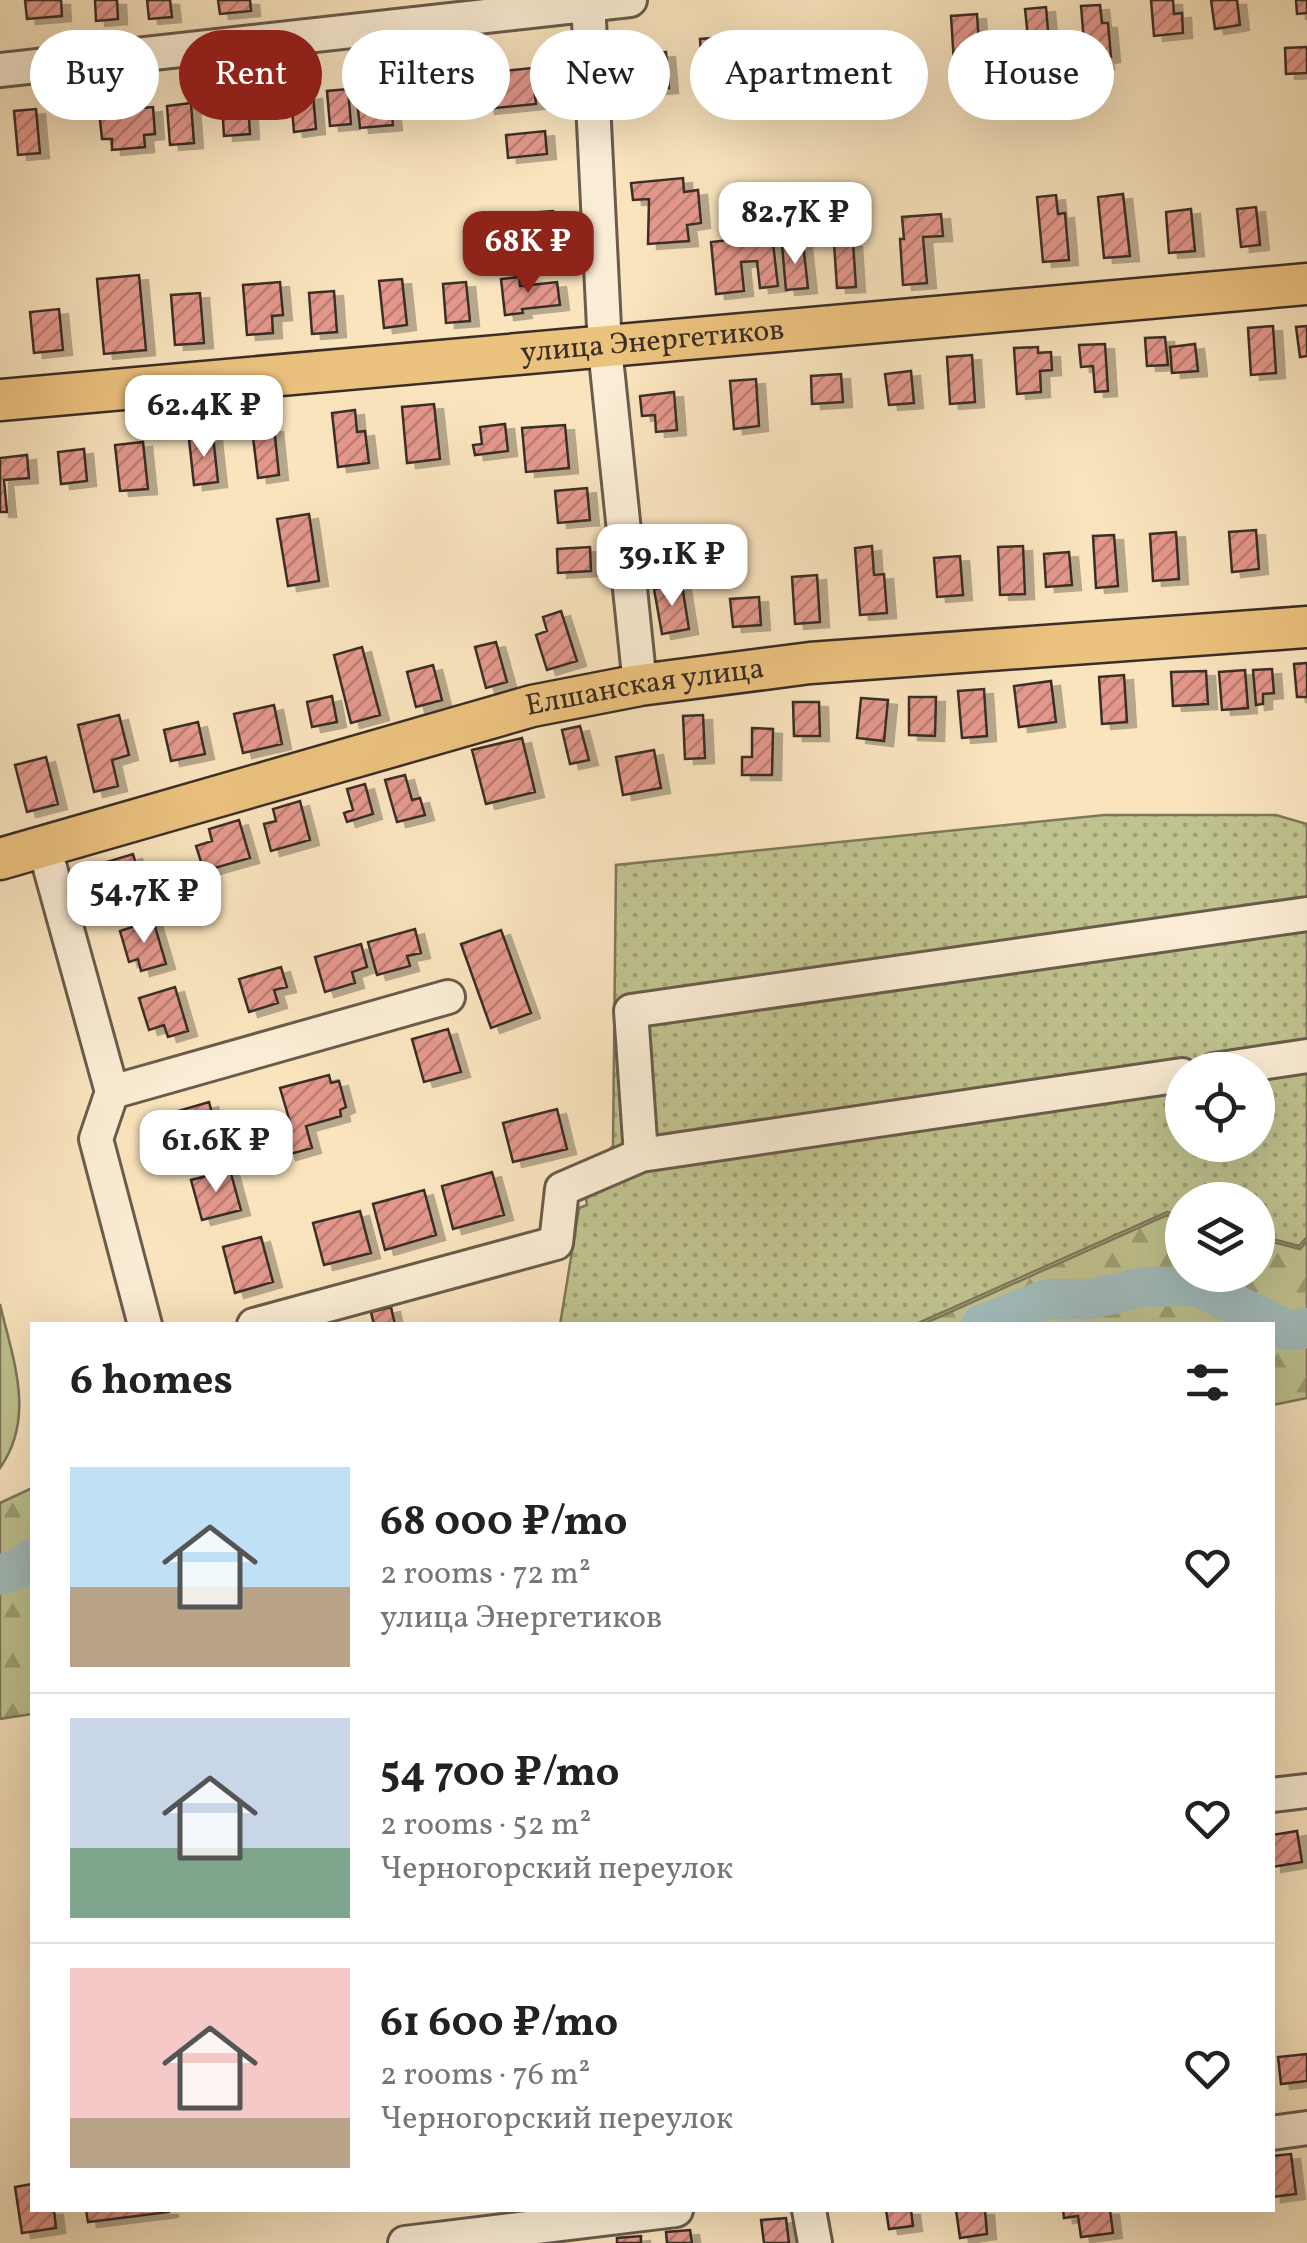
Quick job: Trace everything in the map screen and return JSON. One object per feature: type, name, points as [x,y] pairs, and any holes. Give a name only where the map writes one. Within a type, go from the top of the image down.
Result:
[{"type":"main road","name":"улица Энергетиков","points":[[0,400],[1307,284]]},
{"type":"main road","name":"Елшанская улица","points":[[0,858],[513,711],[640,686],[810,663],[1307,627]]},
{"type":"street","points":[[0,70],[630,0]]},
{"type":"street","points":[[588,2],[604,348],[640,686]]},
{"type":"street","points":[[44,846],[112,1092],[96,1139],[144,1322]]},
{"type":"street","points":[[641,1155],[630,1011],[1307,914]]},
{"type":"street","points":[[112,1092],[448,998]]},
{"type":"street","points":[[1275,1061],[1307,1056]]},
{"type":"street","points":[[265,1322],[556,1244],[562,1190],[641,1155],[1165,1078]]},
{"type":"street","points":[[1275,1796],[1307,1791]]},
{"type":"street","points":[[1275,2133],[1307,2128]]},
{"type":"street","points":[[405,2243],[660,2212]]},
{"type":"street","points":[[810,2212],[815,2243]]},
{"type":"green space","points":[[1104,815],[1276,815],[1307,824],[1307,1237],[1299,1246],[1275,1240],[1275,1182],[1165,1182],[1165,1213],[921,1322],[560,1322],[579,1208],[587,1205],[582,1175],[613,1146],[616,865]]},
{"type":"green space","points":[[1165,1216],[1165,1292],[1275,1292],[1275,1242],[1300,1249],[1307,1241],[1307,1398],[1275,1405],[1275,1322],[928,1322]]},
{"type":"green space","points":[[0,1304],[15,1367],[19,1408],[11,1449],[0,1468]]},
{"type":"green space","points":[[30,1489],[30,1714],[0,1719],[0,1503]]},
{"type":"building","points":[[25,0],[61,0],[62,16],[27,19]]},
{"type":"building","points":[[95,0],[117,0],[118,19],[96,21]]},
{"type":"building","points":[[147,0],[170,0],[172,17],[149,19]]},
{"type":"building","points":[[218,0],[250,0],[251,11],[220,14]]},
{"type":"building","points":[[1151,0],[1173,0],[1174,14],[1182,13],[1183,33],[1154,36]]},
{"type":"building","points":[[1211,0],[1237,0],[1240,25],[1215,29]]},
{"type":"building","points":[[1296,0],[1307,0],[1307,13],[1297,14]]},
{"type":"building","points":[[1100,5],[1102,23],[1108,23],[1109,30],[1083,30],[1081,6]]},
{"type":"building","points":[[1046,7],[1048,30],[1027,30],[1025,9]]},
{"type":"building","points":[[977,14],[978,30],[952,30],[951,16]]},
{"type":"building","points":[[1307,47],[1307,73],[1286,74],[1285,48]]},
{"type":"building","points":[[530,68],[530,105],[510,107],[510,70]]},
{"type":"building","points":[[342,90],[342,120],[351,120],[351,124],[330,126],[327,91]]},
{"type":"building","points":[[179,104],[179,120],[192,120],[194,143],[170,145],[167,106]]},
{"type":"building","points":[[30,110],[30,120],[37,120],[40,153],[18,155],[14,111]]},
{"type":"building","points":[[100,120],[154,120],[155,134],[144,135],[145,147],[112,150],[112,139],[102,139]]},
{"type":"building","points":[[223,120],[249,120],[250,134],[224,136]]},
{"type":"building","points":[[293,120],[315,120],[316,129],[294,132]]},
{"type":"building","points":[[359,120],[392,120],[393,125],[360,128]]},
{"type":"building","points":[[545,131],[547,154],[508,158],[506,135]]},
{"type":"building","points":[[683,178],[684,192],[698,190],[701,223],[687,225],[689,241],[648,244],[649,199],[633,200],[631,183]]},
{"type":"building","points":[[1123,194],[1130,256],[1104,258],[1098,197]]},
{"type":"building","points":[[1056,195],[1058,214],[1065,213],[1069,260],[1043,262],[1037,197]]},
{"type":"building","points":[[1256,207],[1260,245],[1241,247],[1237,209]]},
{"type":"building","points":[[1191,209],[1195,251],[1169,253],[1166,212]]},
{"type":"building","points":[[553,211],[555,237],[517,240],[515,214]]},
{"type":"building","points":[[941,214],[943,236],[923,237],[927,283],[903,285],[902,217]]},
{"type":"building","points":[[772,235],[778,286],[760,288],[757,261],[741,262],[744,291],[716,294],[711,242]]},
{"type":"building","points":[[853,242],[856,287],[837,288],[834,243]]},
{"type":"building","points":[[803,243],[808,288],[786,290],[782,245]]},
{"type":"building","points":[[139,275],[146,350],[104,354],[97,279]]},
{"type":"building","points":[[519,277],[520,286],[557,282],[560,305],[505,315],[501,279]]},
{"type":"building","points":[[402,279],[407,325],[384,328],[379,281]]},
{"type":"building","points":[[280,282],[283,315],[272,316],[273,333],[247,335],[243,285]]},
{"type":"building","points":[[466,282],[470,321],[446,323],[443,284]]},
{"type":"building","points":[[334,291],[337,332],[312,334],[309,293]]},
{"type":"building","points":[[200,293],[204,343],[175,345],[171,295]]},
{"type":"building","points":[[59,309],[63,350],[34,353],[30,312]]},
{"type":"building","points":[[1273,326],[1276,373],[1251,375],[1248,328]]},
{"type":"building","points":[[1307,326],[1307,356],[1300,357],[1296,327]]},
{"type":"building","points":[[1165,337],[1168,365],[1147,366],[1145,338]]},
{"type":"building","points":[[1105,344],[1108,391],[1095,392],[1093,366],[1081,367],[1079,345]]},
{"type":"building","points":[[1195,344],[1198,371],[1172,373],[1170,347]]},
{"type":"building","points":[[1038,347],[1038,353],[1051,352],[1052,370],[1040,371],[1041,392],[1017,394],[1014,348]]},
{"type":"building","points":[[972,355],[975,402],[950,404],[947,357]]},
{"type":"building","points":[[911,371],[914,403],[889,405],[885,374]]},
{"type":"building","points":[[841,374],[843,402],[812,404],[811,376]]},
{"type":"building","points":[[756,379],[759,426],[734,429],[730,381]]},
{"type":"building","points":[[674,392],[677,430],[656,432],[655,415],[642,416],[640,396]]},
{"type":"building","points":[[434,404],[440,459],[407,463],[402,407]]},
{"type":"building","points":[[355,410],[357,432],[365,431],[369,463],[338,467],[332,413]]},
{"type":"building","points":[[505,424],[508,451],[475,455],[473,445],[482,444],[480,427]]},
{"type":"building","points":[[565,425],[569,468],[526,472],[522,428]]},
{"type":"building","points":[[274,427],[279,475],[258,478],[252,429]]},
{"type":"building","points":[[213,436],[218,482],[194,485],[189,439]]},
{"type":"building","points":[[143,442],[148,489],[120,491],[115,445]]},
{"type":"building","points":[[84,449],[87,481],[61,484],[58,452]]},
{"type":"building","points":[[27,455],[29,478],[4,480],[7,512],[0,512],[0,458]]},
{"type":"building","points":[[587,488],[590,520],[558,523],[555,491]]},
{"type":"building","points":[[309,514],[319,581],[288,586],[277,519]]},
{"type":"building","points":[[1256,530],[1259,569],[1232,572],[1229,532]]},
{"type":"building","points":[[1176,532],[1179,579],[1153,581],[1150,534]]},
{"type":"building","points":[[1114,535],[1118,586],[1096,588],[1093,536]]},
{"type":"building","points":[[872,546],[874,575],[884,574],[887,613],[860,615],[855,548]]},
{"type":"building","points":[[1023,546],[1025,594],[1000,595],[998,547]]},
{"type":"building","points":[[590,547],[591,571],[558,573],[557,549]]},
{"type":"building","points":[[1069,552],[1072,585],[1046,587],[1044,554]]},
{"type":"building","points":[[960,556],[963,595],[937,597],[934,558]]},
{"type":"building","points":[[817,575],[820,622],[795,624],[792,577]]},
{"type":"building","points":[[682,585],[689,629],[662,634],[654,589]]},
{"type":"building","points":[[759,597],[761,625],[733,627],[730,599]]},
{"type":"building","points":[[561,611],[577,661],[547,670],[536,635],[547,631],[543,617]]},
{"type":"building","points":[[496,642],[507,682],[486,688],[475,647]]},
{"type":"building","points":[[362,647],[380,715],[351,723],[334,655]]},
{"type":"building","points":[[1307,663],[1307,697],[1297,697],[1294,664]]},
{"type":"building","points":[[433,665],[442,700],[416,707],[407,672]]},
{"type":"building","points":[[1272,669],[1274,693],[1263,694],[1263,704],[1256,705],[1253,670]]},
{"type":"building","points":[[1245,670],[1248,708],[1222,710],[1219,672]]},
{"type":"building","points":[[1206,671],[1208,704],[1173,706],[1171,672]]},
{"type":"building","points":[[1124,675],[1127,722],[1102,724],[1099,677]]},
{"type":"building","points":[[1051,681],[1056,722],[1019,727],[1014,686]]},
{"type":"building","points":[[984,689],[987,736],[962,738],[958,691]]},
{"type":"building","points":[[332,696],[337,722],[312,727],[307,702]]},
{"type":"building","points":[[909,697],[936,697],[935,736],[909,735]]},
{"type":"building","points":[[861,698],[888,700],[884,741],[857,738]]},
{"type":"building","points":[[793,702],[819,702],[820,736],[794,736]]},
{"type":"building","points":[[274,705],[282,744],[243,753],[234,714]]},
{"type":"building","points":[[119,715],[129,755],[112,760],[118,786],[94,792],[78,725]]},
{"type":"building","points":[[703,715],[705,758],[685,759],[683,716]]},
{"type":"building","points":[[198,722],[205,754],[171,761],[164,730]]},
{"type":"building","points":[[580,726],[589,760],[570,764],[562,730]]},
{"type":"building","points":[[752,728],[773,729],[772,775],[742,775],[742,757],[752,757]]},
{"type":"building","points":[[522,738],[535,792],[486,804],[472,750]]},
{"type":"building","points":[[654,750],[661,788],[623,795],[616,757]]},
{"type":"building","points":[[46,757],[58,804],[27,812],[15,765]]},
{"type":"building","points":[[405,775],[412,800],[420,798],[425,815],[397,822],[385,780]]},
{"type":"building","points":[[365,784],[373,814],[347,822],[344,813],[353,810],[347,789]]},
{"type":"building","points":[[300,801],[310,840],[271,851],[264,824],[276,821],[273,809]]},
{"type":"building","points":[[239,820],[250,858],[204,871],[196,846],[212,841],[209,829]]},
{"type":"building","points":[[133,854],[145,895],[111,905],[100,864]]},
{"type":"building","points":[[153,920],[166,964],[141,971],[138,959],[129,962],[120,931]]},
{"type":"building","points":[[415,929],[421,953],[407,956],[410,966],[377,975],[368,942]]},
{"type":"building","points":[[501,930],[531,1013],[491,1028],[461,944]]},
{"type":"building","points":[[361,944],[367,967],[352,972],[355,983],[325,992],[315,957]]},
{"type":"building","points":[[281,967],[287,987],[274,990],[278,1003],[249,1012],[239,979]]},
{"type":"building","points":[[175,987],[188,1031],[168,1037],[164,1025],[149,1030],[139,998]]},
{"type":"building","points":[[448,1029],[461,1072],[424,1082],[412,1039]]},
{"type":"building","points":[[329,1075],[331,1083],[339,1081],[346,1107],[340,1110],[341,1116],[306,1126],[312,1148],[287,1155],[278,1125],[290,1122],[280,1088]]},
{"type":"building","points":[[209,1102],[219,1138],[181,1149],[171,1113]]},
{"type":"building","points":[[557,1109],[567,1149],[513,1162],[503,1123]]},
{"type":"building","points":[[230,1170],[241,1210],[202,1220],[191,1180]]},
{"type":"building","points":[[492,1172],[504,1215],[453,1229],[442,1186]]},
{"type":"building","points":[[424,1190],[436,1235],[385,1250],[373,1204]]},
{"type":"building","points":[[360,1211],[371,1253],[324,1265],[313,1223]]},
{"type":"building","points":[[261,1237],[273,1282],[235,1293],[223,1247]]},
{"type":"building","points":[[391,1307],[394,1322],[373,1322],[371,1312]]},
{"type":"building","points":[[1297,1831],[1302,1862],[1275,1866],[1275,1835]]},
{"type":"building","points":[[1307,2054],[1307,2081],[1281,2084],[1278,2057]]},
{"type":"building","points":[[1291,2154],[1296,2194],[1275,2197],[1275,2156]]},
{"type":"building","points":[[30,2184],[30,2212],[54,2212],[56,2228],[22,2233],[15,2187]]},
{"type":"building","points":[[86,2212],[169,2212],[88,2222]]},
{"type":"building","points":[[886,2212],[911,2212],[913,2226],[889,2229]]},
{"type":"building","points":[[956,2212],[985,2212],[987,2234],[960,2238]]},
{"type":"building","points":[[1063,2212],[1110,2212],[1113,2233],[1081,2237],[1078,2216],[1064,2218]]},
{"type":"building","points":[[786,2218],[789,2243],[764,2243],[761,2220]]},
{"type":"building","points":[[690,2230],[692,2243],[667,2243],[666,2232]]},
{"type":"building","points":[[641,2236],[641,2243],[617,2243],[617,2238]]},
{"type":"waterway","points":[[989,1322],[1047,1299],[1091,1299],[1144,1287],[1197,1286],[1271,1322]]},
{"type":"waterway","points":[[1275,1324],[1290,1331],[1307,1328]]},
{"type":"waterway","points":[[0,1575],[30,1561]]}]
